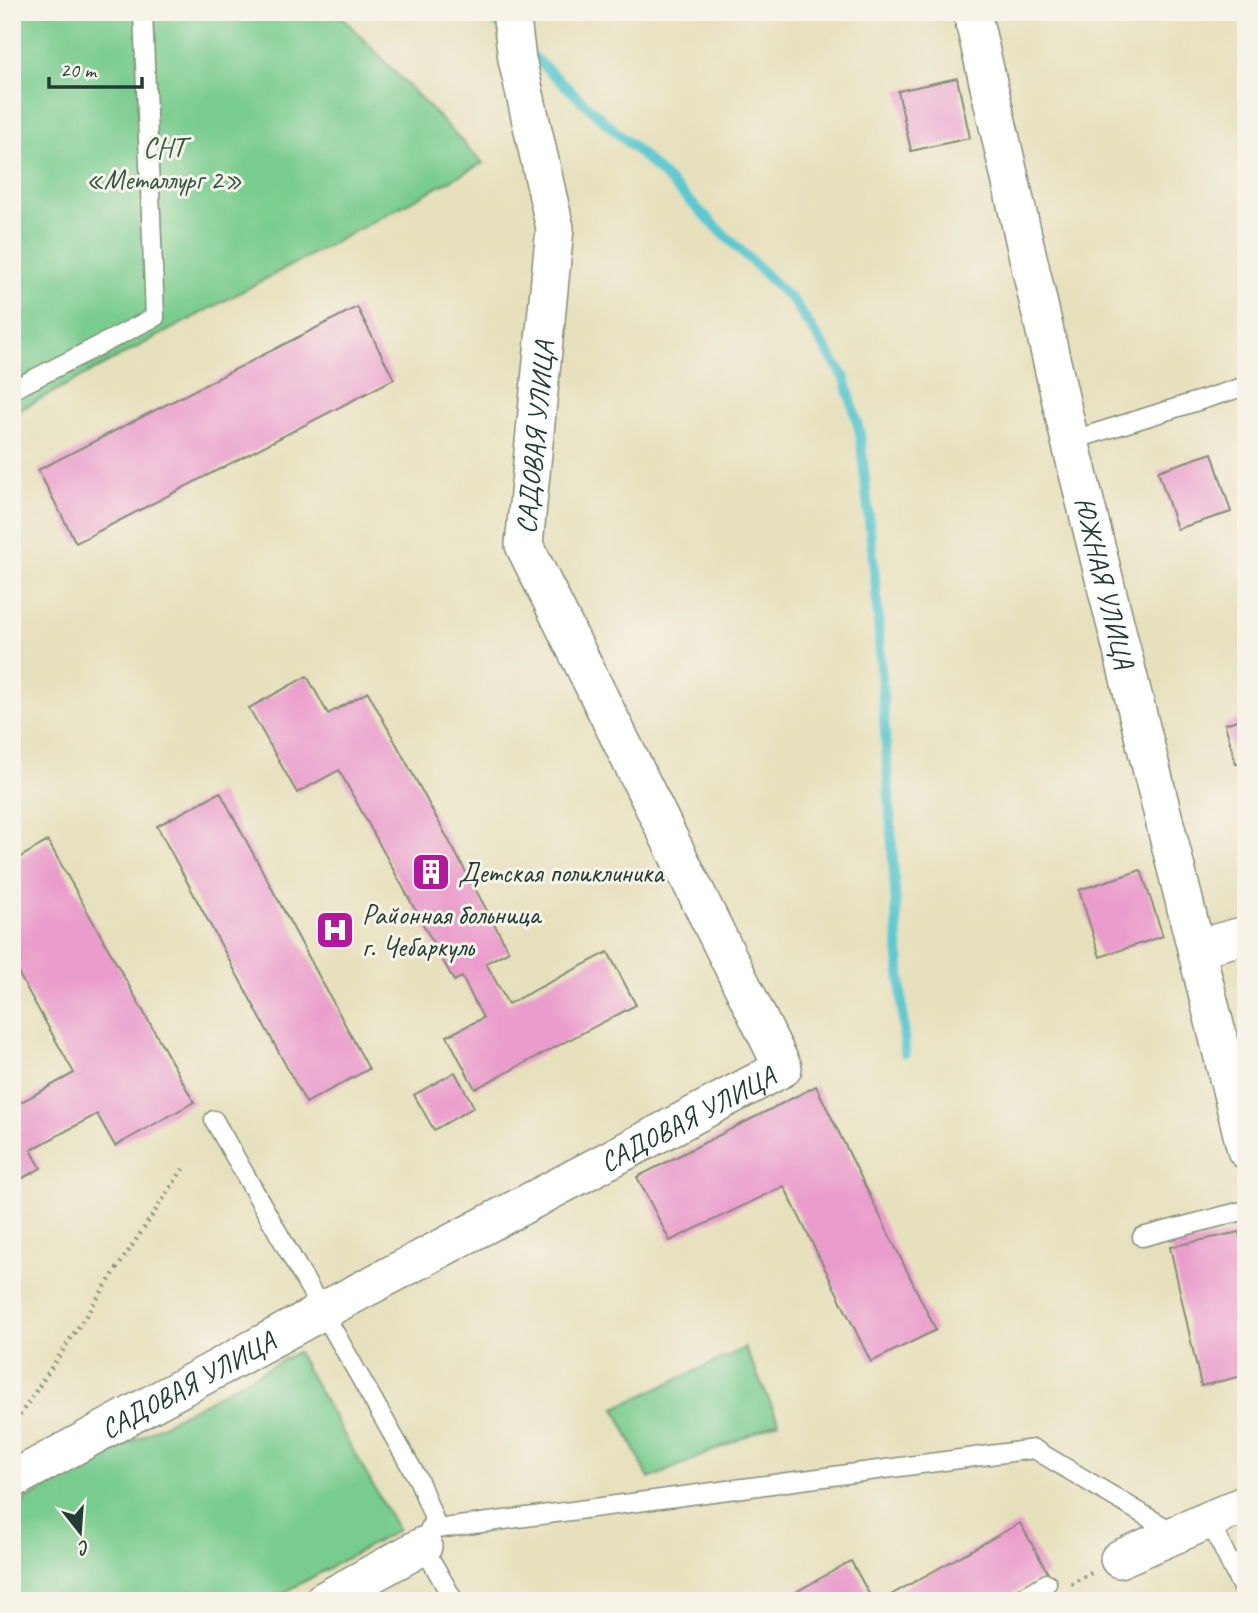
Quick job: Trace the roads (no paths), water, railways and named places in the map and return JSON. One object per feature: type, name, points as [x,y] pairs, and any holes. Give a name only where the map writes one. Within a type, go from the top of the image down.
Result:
[{"type":"street","name":"САДОВАЯ УЛИЦА","points":[[12,1480],[325,1310],[783,1068],[524,545],[555,228],[517,59],[511,12]]},
{"type":"street","name":"ЮЖНАЯ УЛИЦА","points":[[972,12],[1070,441],[1246,1150]]},
{"type":"street","points":[[1197,948],[1246,935]]},
{"type":"street","points":[[1119,1559],[1246,1504]]},
{"type":"street","points":[[323,1601],[426,1538]]},
{"type":"lane","points":[[12,390],[155,317],[143,12]]},
{"type":"lane","points":[[1070,441],[1246,386]]},
{"type":"lane","points":[[214,1119],[325,1310],[419,1481],[434,1519],[426,1538],[454,1601]]},
{"type":"lane","points":[[1142,1237],[1246,1210]]},
{"type":"lane","points":[[426,1538],[1034,1449],[1176,1534]]},
{"type":"lane","points":[[1209,1520],[1246,1596]]},
{"type":"lane","points":[[1017,1601],[1047,1583]]},
{"type":"waterway","points":[[487,12],[501,26]]},
{"type":"waterway","points":[[527,51],[645,158],[794,302],[845,378],[860,433],[876,588],[905,1053]]},
{"type":"place","name":"Детская поликлиника","points":[[431,872]]},
{"type":"place","name":"Районная больница г. Чебаркуль","points":[[335,930]]},
{"type":"park label","name":"СНТ «Металлург 2»","points":[[164,163]]}]
